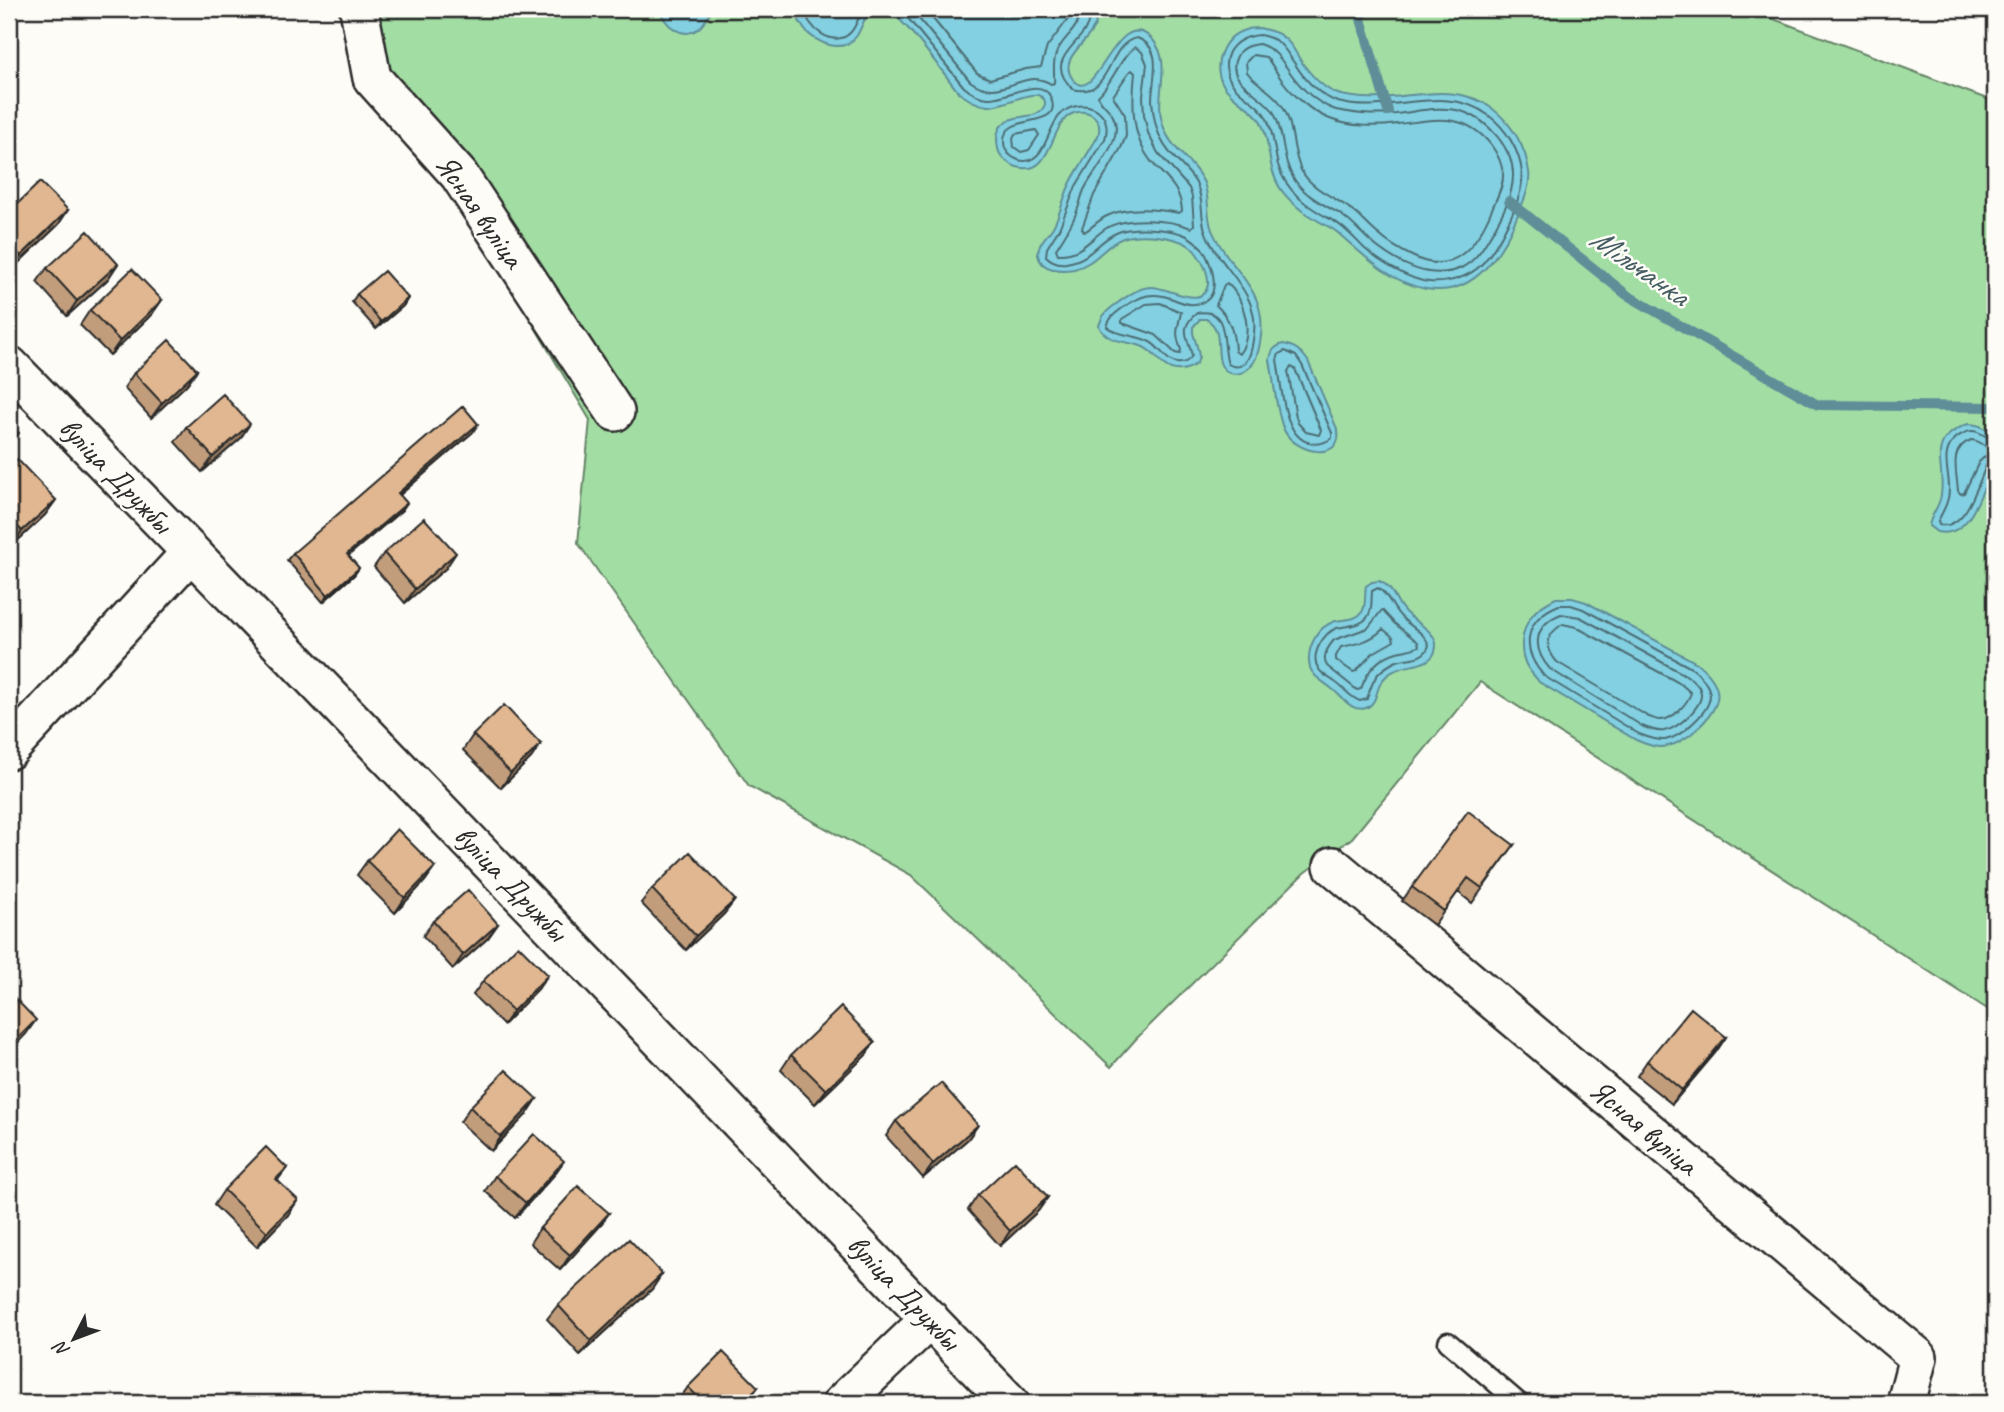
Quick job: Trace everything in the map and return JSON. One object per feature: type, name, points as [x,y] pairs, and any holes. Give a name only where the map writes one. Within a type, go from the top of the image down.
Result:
[{"type":"street","name":"Ясная вуліца","points":[[359,9],[372,79],[459,175],[615,412]]},
{"type":"street","name":"вуліца Дружбы","points":[[9,365],[1010,1403]]},
{"type":"street","points":[[9,750],[191,552]]},
{"type":"street","name":"Ясная вуліца","points":[[1333,866],[1918,1357],[1906,1403]]},
{"type":"street","points":[[842,1403],[930,1318]]},
{"type":"lane","points":[[1448,1342],[1519,1403]]},
{"type":"green space","points":[[339,9],[1747,9],[1995,102],[1995,1014],[1480,682],[1352,838],[1304,873],[1111,1067],[911,875],[749,786],[578,543],[590,420],[437,162]]},
{"type":"water","points":[[660,9],[712,9],[701,26],[687,33],[670,25]]},
{"type":"water","points":[[799,9],[1093,9],[1096,18],[1094,27],[1075,51],[1068,69],[1072,78],[1081,85],[1090,81],[1117,44],[1128,34],[1140,32],[1153,40],[1162,58],[1160,107],[1164,128],[1174,146],[1193,166],[1204,183],[1212,230],[1254,294],[1259,308],[1262,324],[1260,343],[1251,366],[1236,374],[1228,372],[1222,366],[1216,331],[1206,319],[1200,319],[1193,327],[1199,357],[1197,363],[1182,370],[1167,367],[1146,348],[1111,338],[1099,326],[1109,310],[1143,288],[1159,288],[1193,297],[1205,292],[1208,284],[1206,270],[1188,245],[1171,238],[1130,236],[1116,241],[1082,267],[1052,269],[1040,260],[1039,247],[1053,227],[1071,182],[1098,136],[1099,125],[1094,117],[1086,112],[1074,113],[1060,126],[1045,157],[1038,164],[1029,168],[1014,166],[999,152],[998,131],[1005,122],[1039,112],[1045,104],[1043,98],[1030,95],[994,106],[969,99],[959,93],[905,25],[884,10],[871,12],[852,41],[834,46],[821,42],[804,29],[799,21]]},
{"type":"water","points":[[1260,28],[1276,32],[1284,38],[1314,77],[1338,94],[1371,98],[1443,93],[1460,95],[1493,109],[1506,122],[1525,154],[1529,182],[1505,242],[1496,256],[1473,279],[1444,290],[1426,289],[1401,281],[1378,267],[1335,231],[1296,206],[1287,197],[1273,172],[1261,122],[1253,112],[1232,96],[1220,78],[1221,53],[1230,39],[1247,29]]},
{"type":"water","points":[[1283,344],[1303,354],[1308,361],[1338,431],[1338,441],[1333,447],[1317,451],[1308,449],[1298,445],[1284,430],[1277,406],[1270,360],[1277,346]]},
{"type":"water","points":[[1968,424],[1980,426],[1992,438],[1992,466],[1969,518],[1951,532],[1937,532],[1929,526],[1941,495],[1941,445],[1954,431]]},
{"type":"water","points":[[1379,581],[1391,590],[1405,612],[1429,631],[1436,646],[1431,658],[1426,661],[1387,675],[1370,706],[1361,709],[1351,706],[1316,677],[1311,670],[1309,655],[1312,643],[1323,628],[1333,622],[1352,619],[1362,612],[1366,586]]},
{"type":"water","points":[[1556,598],[1572,598],[1586,602],[1697,663],[1717,688],[1718,696],[1712,712],[1696,730],[1675,744],[1651,746],[1636,740],[1539,682],[1525,662],[1522,648],[1524,633],[1533,614]]},
{"type":"building","points":[[40,182],[68,210],[21,256],[9,243],[9,212]]},
{"type":"building","points":[[88,231],[118,264],[77,301],[47,268]]},
{"type":"building","points":[[132,269],[162,300],[120,341],[90,310]]},
{"type":"building","points":[[384,271],[408,298],[381,322],[357,294]]},
{"type":"building","points":[[169,340],[197,370],[162,403],[134,373]]},
{"type":"building","points":[[223,394],[250,424],[213,457],[186,427]]},
{"type":"building","points":[[463,406],[478,424],[398,493],[407,503],[347,554],[359,568],[328,595],[293,553]]},
{"type":"building","points":[[9,422],[19,433],[9,443]]},
{"type":"building","points":[[17,459],[56,500],[22,531],[9,517],[9,466]]},
{"type":"building","points":[[424,518],[456,553],[415,589],[384,553]]},
{"type":"building","points":[[504,705],[541,744],[511,773],[473,735]]},
{"type":"building","points":[[1468,811],[1514,845],[1482,888],[1468,878],[1444,911],[1412,887]]},
{"type":"building","points":[[397,829],[435,867],[405,898],[367,861]]},
{"type":"building","points":[[690,852],[735,900],[696,936],[652,889]]},
{"type":"building","points":[[468,890],[498,924],[463,955],[433,921]]},
{"type":"building","points":[[518,945],[548,975],[513,1011],[483,981]]},
{"type":"building","points":[[9,992],[36,1020],[9,1047]]},
{"type":"building","points":[[841,1007],[875,1042],[826,1090],[791,1055]]},
{"type":"building","points":[[1691,1008],[1726,1037],[1682,1090],[1647,1061]]},
{"type":"building","points":[[506,1070],[537,1099],[501,1137],[470,1107]]},
{"type":"building","points":[[941,1083],[978,1125],[933,1164],[896,1121]]},
{"type":"building","points":[[534,1134],[564,1161],[526,1203],[495,1176]]},
{"type":"building","points":[[266,1147],[287,1168],[276,1179],[298,1200],[267,1232],[224,1190]]},
{"type":"building","points":[[1015,1161],[1048,1197],[1010,1231],[978,1195]]},
{"type":"building","points":[[578,1186],[609,1213],[570,1255],[540,1228]]},
{"type":"building","points":[[629,1239],[662,1274],[591,1341],[558,1305]]},
{"type":"building","points":[[723,1352],[758,1387],[741,1403],[704,1403],[688,1387]]},
{"type":"building","points":[[1472,1394],[1483,1403],[1464,1403]]},
{"type":"waterway","name":"Мільчанка","points":[[1362,9],[1361,19],[1388,111]]},
{"type":"waterway","name":"Мільчанка","points":[[1509,201],[1627,295],[1818,405],[1995,407]]}]
